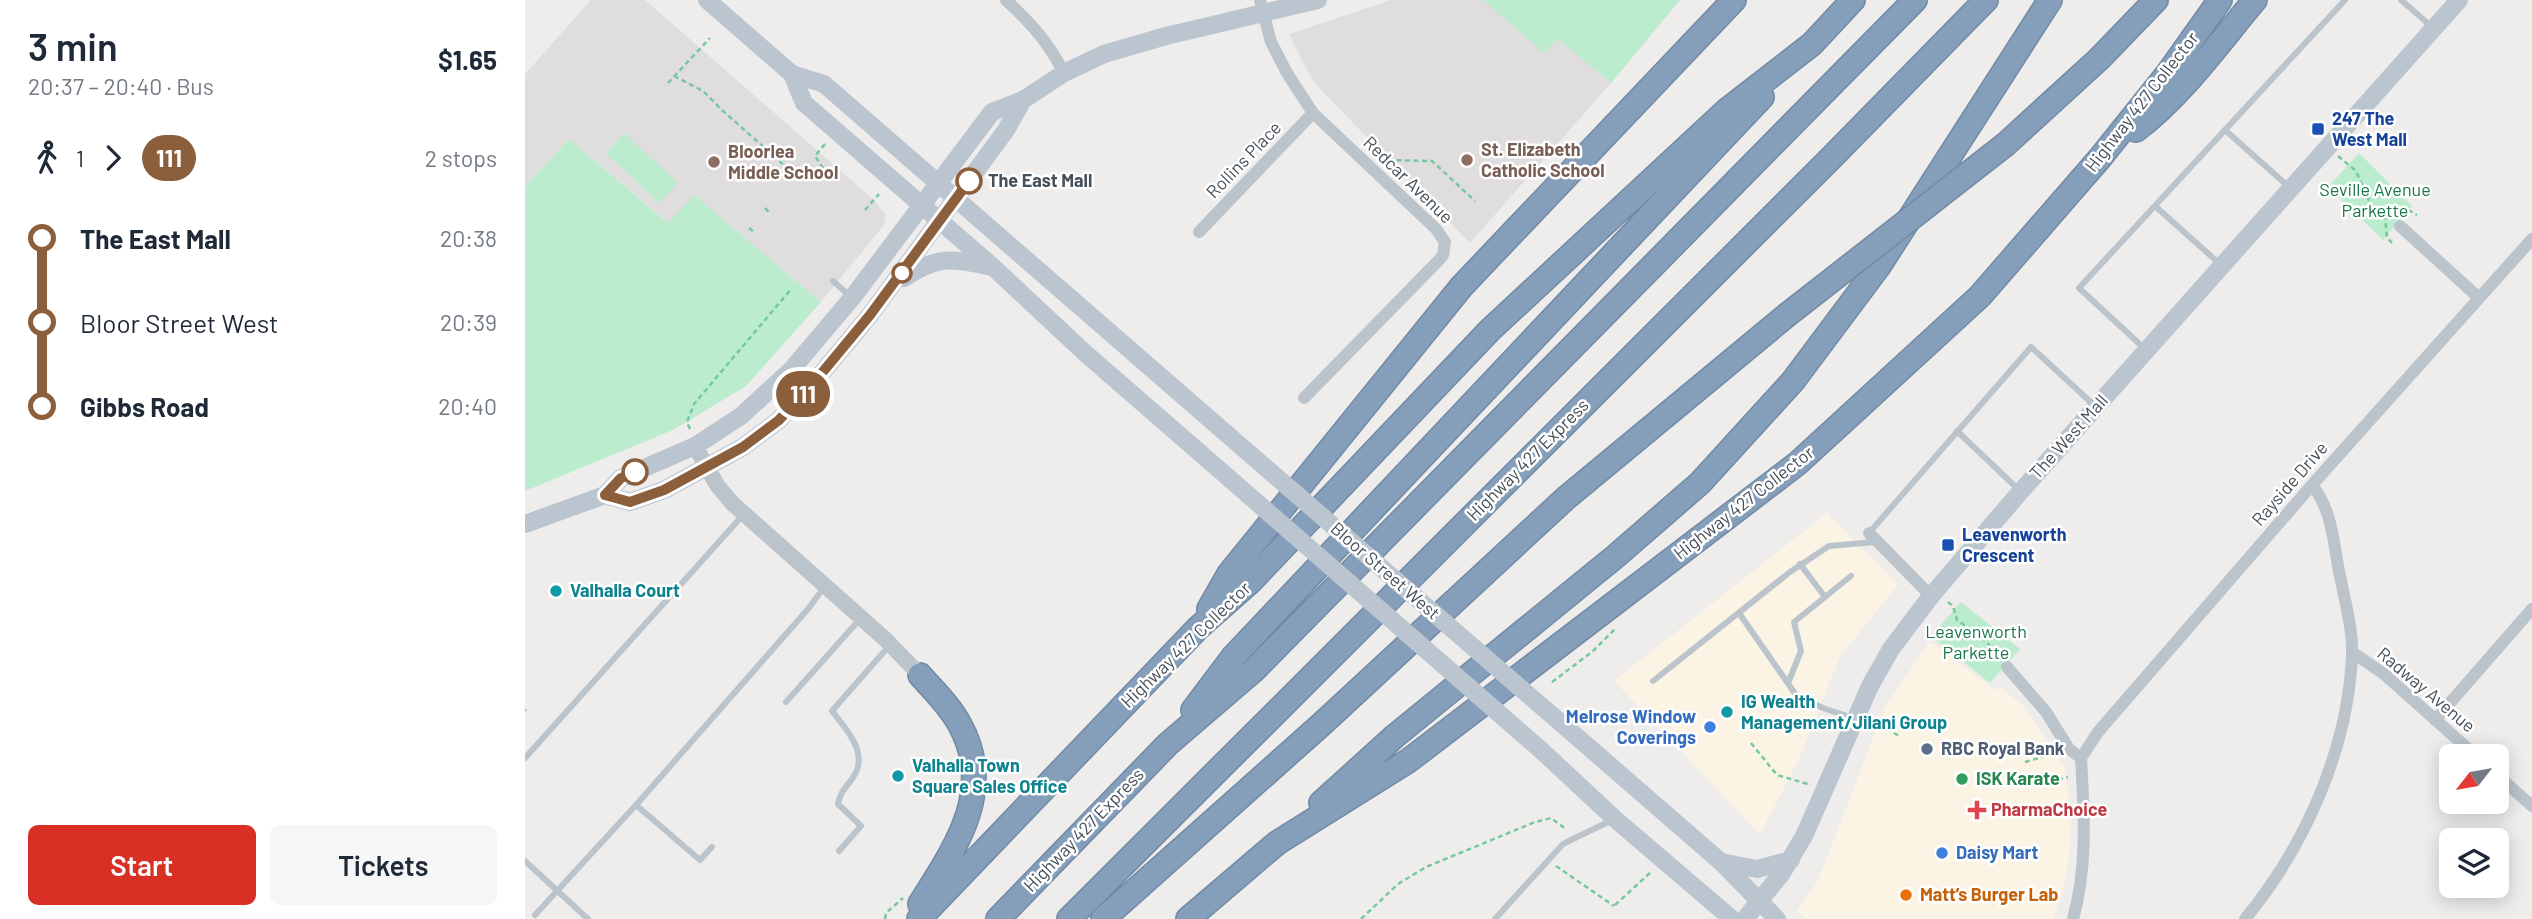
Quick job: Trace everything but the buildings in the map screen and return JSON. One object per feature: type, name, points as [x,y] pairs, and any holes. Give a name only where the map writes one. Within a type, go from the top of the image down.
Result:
[{"type":"highway","points":[[1198,628],[1229,574],[1462,286],[1734,0]]},
{"type":"highway","name":"Highway 427 Collector","points":[[919,919],[1198,628],[1250,582],[1520,302],[1727,110],[1812,44],[1853,0]]},
{"type":"highway","name":"Highway 427 Express","points":[[998,919],[1168,744],[1253,671],[1915,0]]},
{"type":"highway","name":"Highway 427 Express","points":[[1069,919],[1986,0]]},
{"type":"highway","points":[[1277,843],[1395,736],[1616,556],[1700,483],[1728,453],[1793,382],[1879,266],[2050,0]]},
{"type":"highway","points":[[1103,919],[1323,723],[1566,498],[1787,315],[2006,144],[2099,59],[2156,0]]},
{"type":"highway","name":"Highway 427 Collector","points":[[1188,919],[1277,843],[1408,761],[1798,463],[1980,296],[2100,158],[2168,73],[2220,0]]},
{"type":"highway","points":[[2100,158],[2149,120],[2184,84],[2255,0]]},
{"type":"highway","points":[[1168,744],[1233,657],[1812,44]]},
{"type":"highway","points":[[910,919],[956,843],[972,805],[975,785],[971,754],[961,727],[920,675]]},
{"type":"main road","name":"Bloor Street West","points":[[707,0],[792,74],[824,84],[1721,862],[1777,919]]},
{"type":"main road","points":[[525,524],[605,495],[621,478],[741,416],[792,369],[852,298],[992,112],[1023,100],[1064,73],[1104,54],[1263,7],[1318,0]]},
{"type":"main road","name":"The West Mall","points":[[1745,919],[1791,860],[1856,715],[1886,656],[1933,593],[2459,0]]},
{"type":"main road","name":"Bloor Street West","points":[[792,74],[804,103],[1731,919]]},
{"type":"main road","points":[[605,495],[630,502],[664,490],[743,447],[779,420],[816,380],[892,287],[1006,130],[1023,100]]},
{"type":"main road","points":[[892,287],[925,265],[943,259],[993,267]]},
{"type":"main road","points":[[852,298],[870,315]]},
{"type":"main road","points":[[1721,862],[1757,869],[1791,860]]},
{"type":"street","points":[[1006,0],[1049,44],[1064,73]]},
{"type":"street","name":"Redcar Avenue","points":[[1263,7],[1271,43],[1287,74],[1313,113],[1436,229],[1443,238],[1445,248],[1439,260],[1304,398]]},
{"type":"street","name":"Rollins Place","points":[[1199,232],[1313,113]]},
{"type":"street","points":[[2400,226],[2479,298]]},
{"type":"street","name":"Rayside Drive","points":[[2081,758],[2098,732],[2312,485],[2532,239]]},
{"type":"street","points":[[693,439],[717,485],[744,513],[890,644],[920,675]]},
{"type":"street","points":[[2245,919],[2266,892],[2304,831],[2324,786],[2346,706],[2352,652],[2328,511],[2312,485]]},
{"type":"street","points":[[1873,538],[1933,593]]},
{"type":"street","points":[[2435,720],[2532,609]]},
{"type":"street","name":"Radway Avenue","points":[[2352,652],[2384,674],[2462,744]]},
{"type":"street","points":[[2007,667],[2081,758],[2086,838],[2081,888],[2073,919]]},
{"type":"street","points":[[2509,786],[2532,806]]},
{"type":"lane","points":[[2147,350],[2079,288],[2345,0]]},
{"type":"lane","points":[[2401,0],[2433,29]]},
{"type":"lane","points":[[2225,130],[2291,189]]},
{"type":"lane","points":[[2155,206],[2222,266]]},
{"type":"lane","points":[[833,281],[852,298]]},
{"type":"lane","points":[[1653,681],[1829,545],[1873,538],[1957,431],[2031,347],[2096,407]]},
{"type":"lane","points":[[1957,431],[2021,491]]},
{"type":"lane","points":[[525,758],[744,513]]},
{"type":"lane","points":[[1800,565],[1825,597]]},
{"type":"lane","points":[[1788,683],[1801,651],[1794,622],[1850,576]]},
{"type":"lane","points":[[535,915],[636,805],[825,586]]},
{"type":"lane","points":[[1739,613],[1796,695],[1823,708],[1856,715]]},
{"type":"lane","points":[[786,702],[861,618]]},
{"type":"lane","points":[[839,852],[861,826],[838,804],[840,794],[857,769],[856,744],[832,711],[890,644]]},
{"type":"lane","points":[[636,805],[700,860],[712,847]]},
{"type":"lane","points":[[1495,919],[1563,844],[1615,819]]},
{"type":"lane","points":[[525,861],[588,919]]},
{"type":"path","points":[[668,83],[710,38]]},
{"type":"path","points":[[674,76],[703,90],[794,174]]},
{"type":"path","points":[[740,135],[744,130]]},
{"type":"path","points":[[824,146],[815,156],[830,179]]},
{"type":"path","points":[[2327,148],[2356,171],[2372,205],[2385,217],[2387,237],[2392,243]]},
{"type":"path","points":[[1388,160],[1433,161],[1475,201]]},
{"type":"path","points":[[866,210],[879,194]]},
{"type":"path","points":[[765,208],[770,213]]},
{"type":"path","points":[[749,228],[754,232]]},
{"type":"path","points":[[693,439],[687,422],[694,404],[792,288]]},
{"type":"path","points":[[1933,593],[1953,606],[1957,620],[1980,636],[2007,667]]},
{"type":"path","points":[[1552,682],[1592,652],[1615,629],[1620,619],[1618,601]]},
{"type":"path","points":[[1856,715],[1899,736]]},
{"type":"path","points":[[2025,762],[2042,757],[2065,741]]},
{"type":"path","points":[[1752,743],[1777,775],[1825,788]]},
{"type":"path","points":[[2050,782],[2082,774]]},
{"type":"path","points":[[1361,919],[1398,884],[1426,867],[1535,822],[1551,818],[1569,832],[1583,835]]},
{"type":"path","points":[[1548,860],[1613,907],[1651,872]]},
{"type":"shaded area","name":"Bloorlea Middle School","points":[[591,0],[645,0],[873,199],[886,215],[884,225],[821,302],[694,195],[669,223],[569,139],[525,186],[525,74]]},
{"type":"shaded area","name":"St. Elizabeth Catholic School","points":[[1391,0],[1680,0],[1470,243],[1318,87],[1289,34]]},
{"type":"shaded area","points":[[1827,513],[1898,585],[1840,656],[1799,759],[1760,834],[1614,681]]},
{"type":"shaded area","points":[[1930,641],[1995,690],[2001,687],[2025,708],[2065,769],[2071,816],[2070,844],[2066,878],[2054,919],[1806,919],[1797,911],[1818,881],[1885,707]]},
{"type":"green space","points":[[1483,0],[1680,0],[1611,83],[1558,39],[1544,53]]},
{"type":"green space","points":[[624,133],[678,183],[659,203],[606,153]]},
{"type":"green space","points":[[569,139],[668,223],[694,195],[821,302],[746,386],[673,430],[525,491],[525,186]]},
{"type":"green space","name":"Seville Avenue Parkette","points":[[2359,153],[2412,206],[2383,240],[2328,187]]},
{"type":"green space","name":"Leavenworth Parkette","points":[[1961,602],[2020,649],[1990,683],[1931,636]]},
{"type":"bus line","name":"111","points":[[635,472],[621,478],[605,495],[630,502],[664,490],[743,447],[779,420],[870,315],[969,181]]},
{"type":"place","name":"247 The West Mall","points":[[2318,129]]},
{"type":"place","name":"St. Elizabeth Catholic School","points":[[1467,160]]},
{"type":"place","name":"Bloorlea Middle School","points":[[714,162]]},
{"type":"place","name":"The East Mall","points":[[969,181]]},
{"type":"place","name":"Leavenworth Crescent","points":[[1948,545]]},
{"type":"place","name":"Valhalla Court","points":[[556,591]]},
{"type":"place","name":"IG Wealth Management/Jilani Group","points":[[1727,712]]},
{"type":"place","name":"Melrose Window Coverings","points":[[1710,727]]},
{"type":"place","name":"RBC Royal Bank","points":[[1927,749]]},
{"type":"place","name":"Valhalla Town Square Sales Office","points":[[898,776]]},
{"type":"place","name":"ISK Karate","points":[[1962,779]]},
{"type":"place","name":"PharmaChoice","points":[[1977,810]]},
{"type":"place","name":"Daisy Mart","points":[[1942,853]]},
{"type":"place","name":"Matt’s Burger Lab","points":[[1906,895]]}]
